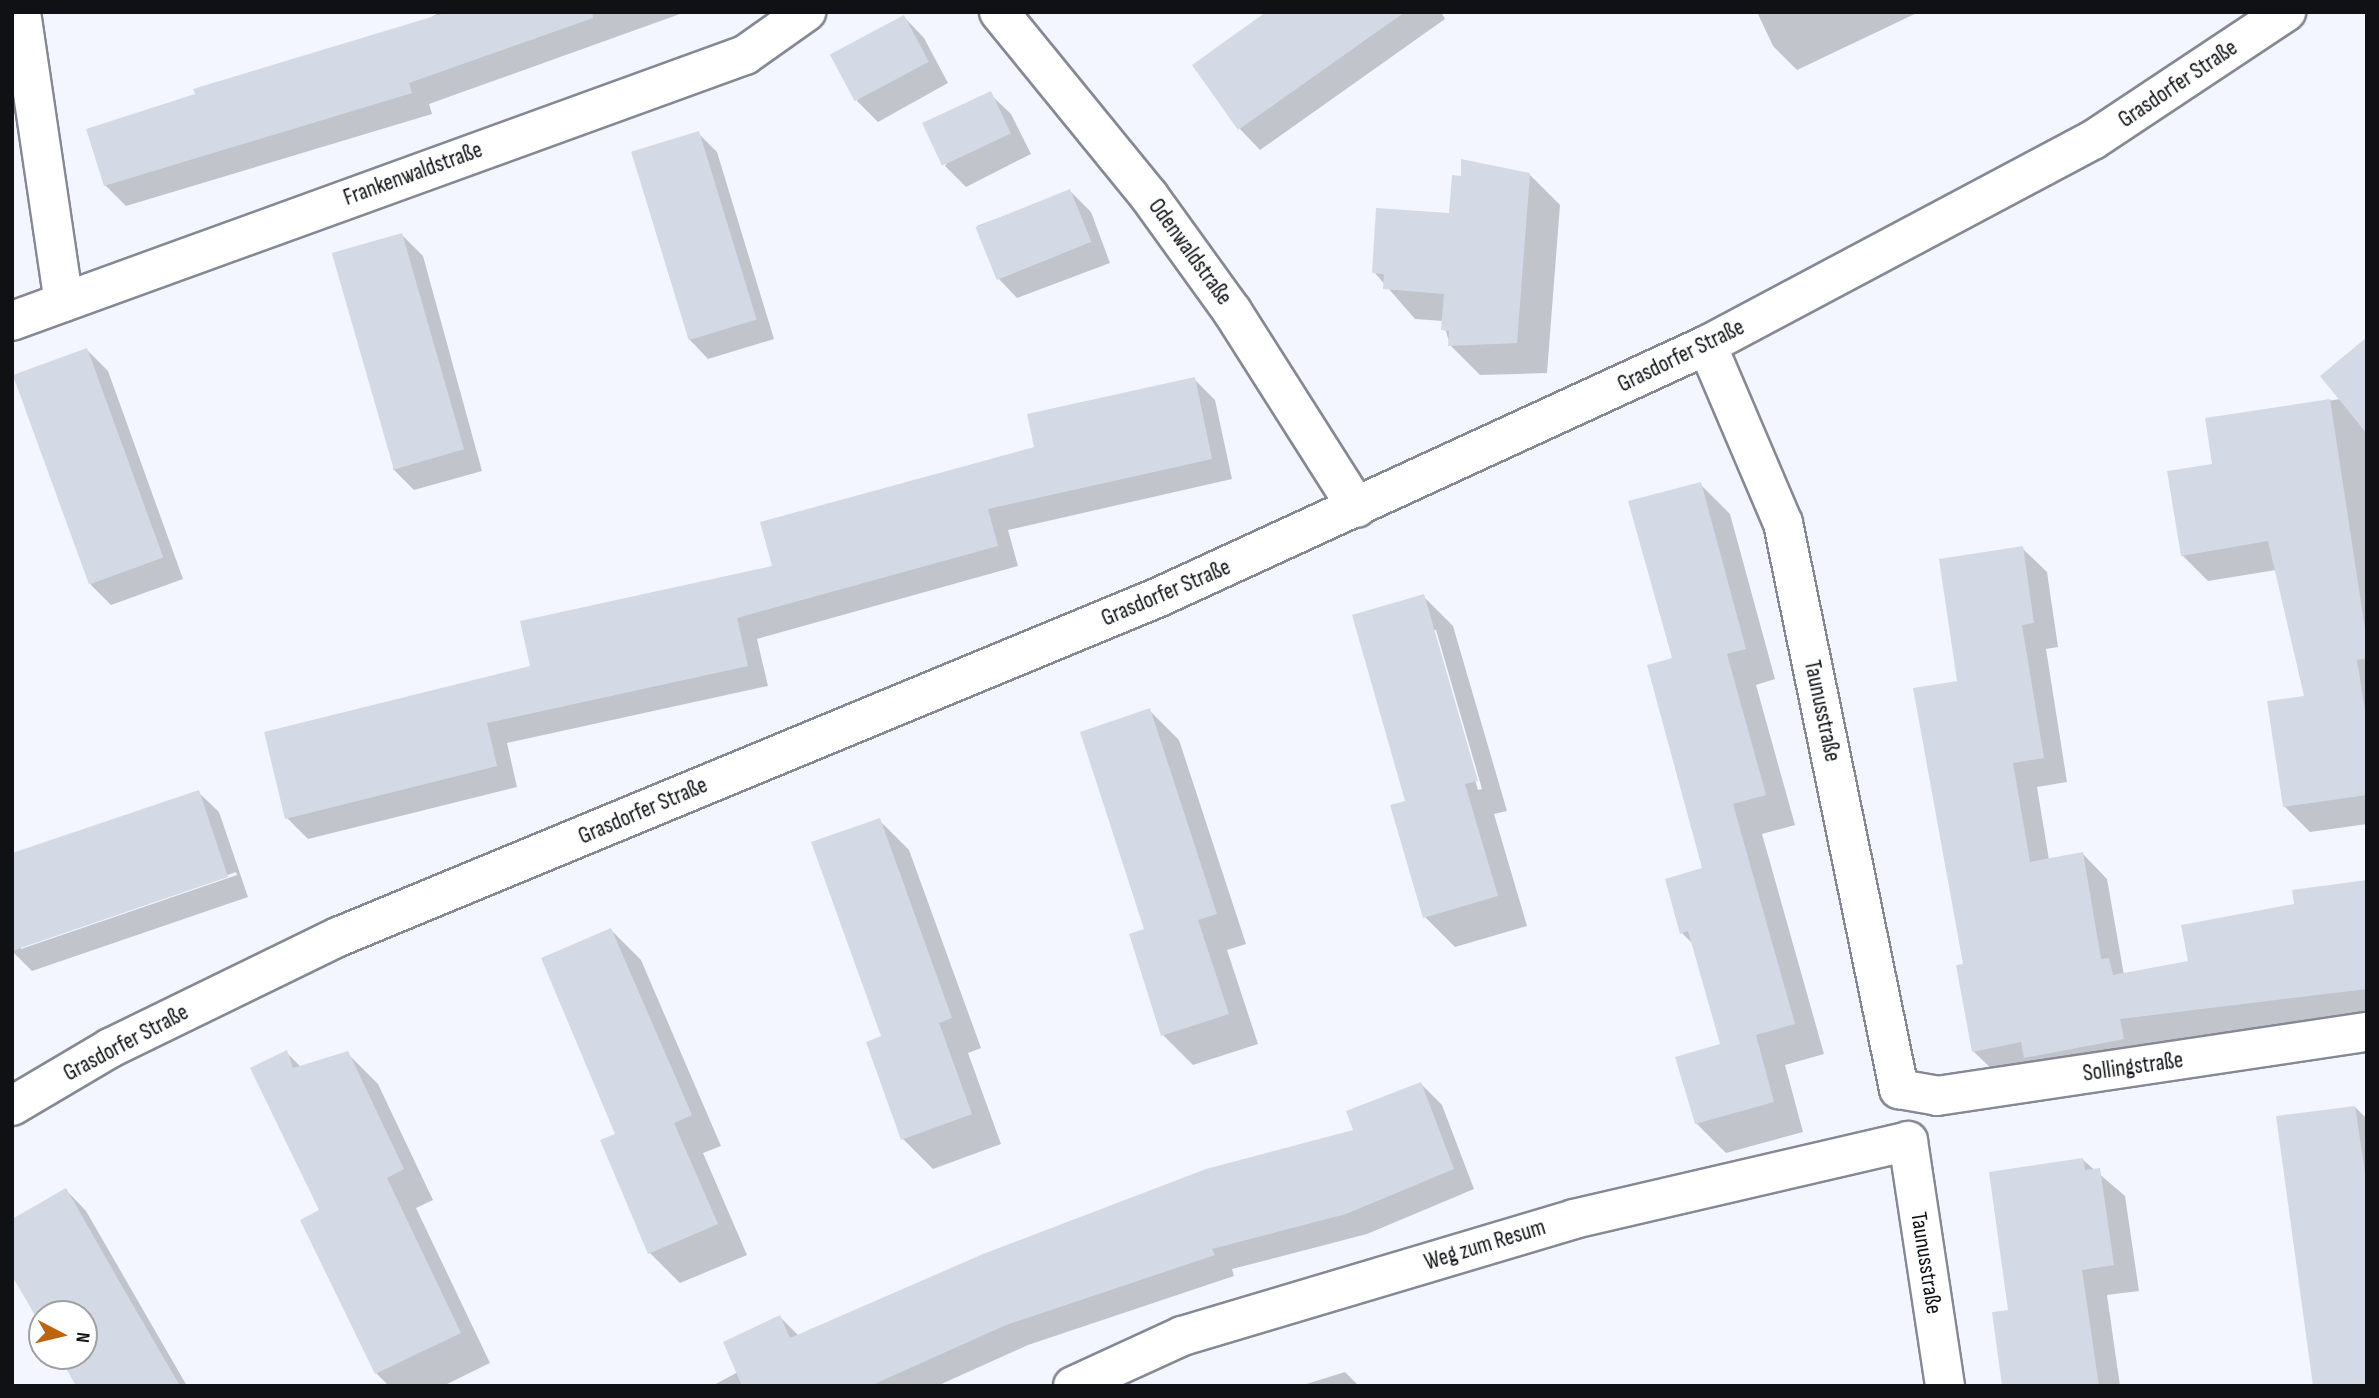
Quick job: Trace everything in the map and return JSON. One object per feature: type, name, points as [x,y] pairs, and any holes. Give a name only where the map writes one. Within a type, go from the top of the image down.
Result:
[{"type":"street","points":[[21,12],[64,302]]},
{"type":"street","name":"Frankenwaldstraße","points":[[12,321],[745,55],[806,12]]},
{"type":"street","name":"Odenwaldstraße","points":[[999,12],[1217,290],[1357,508]]},
{"type":"street","name":"Grasdorfer Straße","points":[[12,1106],[110,1048],[338,937],[1157,598],[1707,345],[2093,140],[2286,12]]},
{"type":"street","name":"Taunusstraße","points":[[1707,345],[1783,523],[1899,1089]]},
{"type":"street","name":"Sollingstraße","points":[[1899,1089],[1937,1096],[2367,1032]]},
{"type":"street","name":"Taunusstraße","points":[[1908,1141],[1945,1386]]},
{"type":"street","name":"Weg zum Resum","points":[[1073,1386],[1182,1336],[1574,1219],[1908,1141]]},
{"type":"building","points":[[448,12],[592,12],[593,18],[409,83],[412,93],[104,186],[86,129],[195,94],[193,89]]},
{"type":"building","points":[[1266,12],[1405,12],[1238,130],[1192,65]]},
{"type":"building","points":[[904,15],[929,62],[855,101],[830,54]]},
{"type":"building","points":[[991,91],[1011,134],[942,166],[922,123]]},
{"type":"building","points":[[699,131],[757,319],[689,340],[631,152]]},
{"type":"building","points":[[1461,159],[1530,173],[1517,343],[1448,346],[1449,331],[1441,330],[1444,294],[1383,289],[1384,274],[1372,273],[1376,208],[1449,213],[1452,175],[1461,176]]},
{"type":"building","points":[[1070,189],[1091,242],[997,280],[975,227]]},
{"type":"building","points":[[402,233],[464,449],[394,469],[332,253]]},
{"type":"building","points":[[2367,337],[2367,434],[2320,376]]},
{"type":"building","points":[[87,348],[163,558],[89,585],[13,375]]},
{"type":"building","points":[[1195,377],[1212,459],[988,509],[998,546],[737,618],[748,666],[487,723],[497,766],[285,819],[264,732],[530,666],[520,621],[772,566],[760,522],[1034,447],[1027,414]]},
{"type":"building","points":[[2330,399],[2367,642],[2367,658],[2357,660],[2367,723],[2367,795],[2283,807],[2267,701],[2304,696],[2268,541],[2181,556],[2167,471],[2212,464],[2205,418]]},
{"type":"building","points":[[1701,482],[1746,649],[1727,654],[1766,795],[1733,804],[1795,1024],[1756,1035],[1774,1102],[1695,1124],[1675,1057],[1720,1044],[1688,931],[1680,934],[1665,879],[1702,868],[1647,665],[1672,658],[1628,501]]},
{"type":"building","points":[[2023,546],[2034,623],[2022,625],[2044,758],[2013,763],[2030,862],[2083,852],[2101,959],[2109,958],[2113,975],[2188,961],[2181,925],[2294,904],[2292,890],[2367,880],[2367,989],[2120,1019],[2124,1039],[2024,1058],[2021,1042],[1972,1052],[1956,965],[1963,964],[1913,688],[1957,681],[1939,559]]},
{"type":"building","points":[[1424,594],[1478,781],[1465,784],[1498,896],[1423,918],[1390,805],[1405,801],[1352,615]]},
{"type":"building","points":[[1150,708],[1217,914],[1198,920],[1229,1014],[1161,1036],[1129,934],[1144,929],[1080,732]]},
{"type":"building","points":[[199,790],[228,877],[12,951],[12,853]]},
{"type":"building","points":[[880,818],[952,1018],[939,1023],[972,1114],[901,1140],[866,1042],[881,1036],[811,842]]},
{"type":"building","points":[[611,928],[692,1115],[674,1123],[718,1224],[648,1254],[600,1140],[615,1134],[541,958]]},
{"type":"building","points":[[287,1050],[293,1068],[348,1051],[404,1169],[387,1178],[461,1333],[375,1374],[300,1220],[319,1210],[250,1068]]},
{"type":"building","points":[[1421,1082],[1454,1169],[1346,1214],[1212,1249],[1215,1255],[1006,1325],[870,1386],[742,1386],[723,1342],[780,1315],[790,1338],[983,1254],[1206,1169],[1353,1130],[1346,1111]]},
{"type":"building","points":[[2355,1106],[2367,1186],[2367,1386],[2313,1386],[2276,1116]]},
{"type":"building","points":[[2083,1158],[2085,1170],[2100,1168],[2114,1265],[2082,1270],[2099,1386],[2002,1386],[1992,1312],[2008,1310],[1989,1172]]},
{"type":"building","points":[[66,1188],[180,1386],[76,1386],[67,1370],[98,1370],[98,1300],[28,1300],[28,1303],[12,1276],[12,1219]]}]
